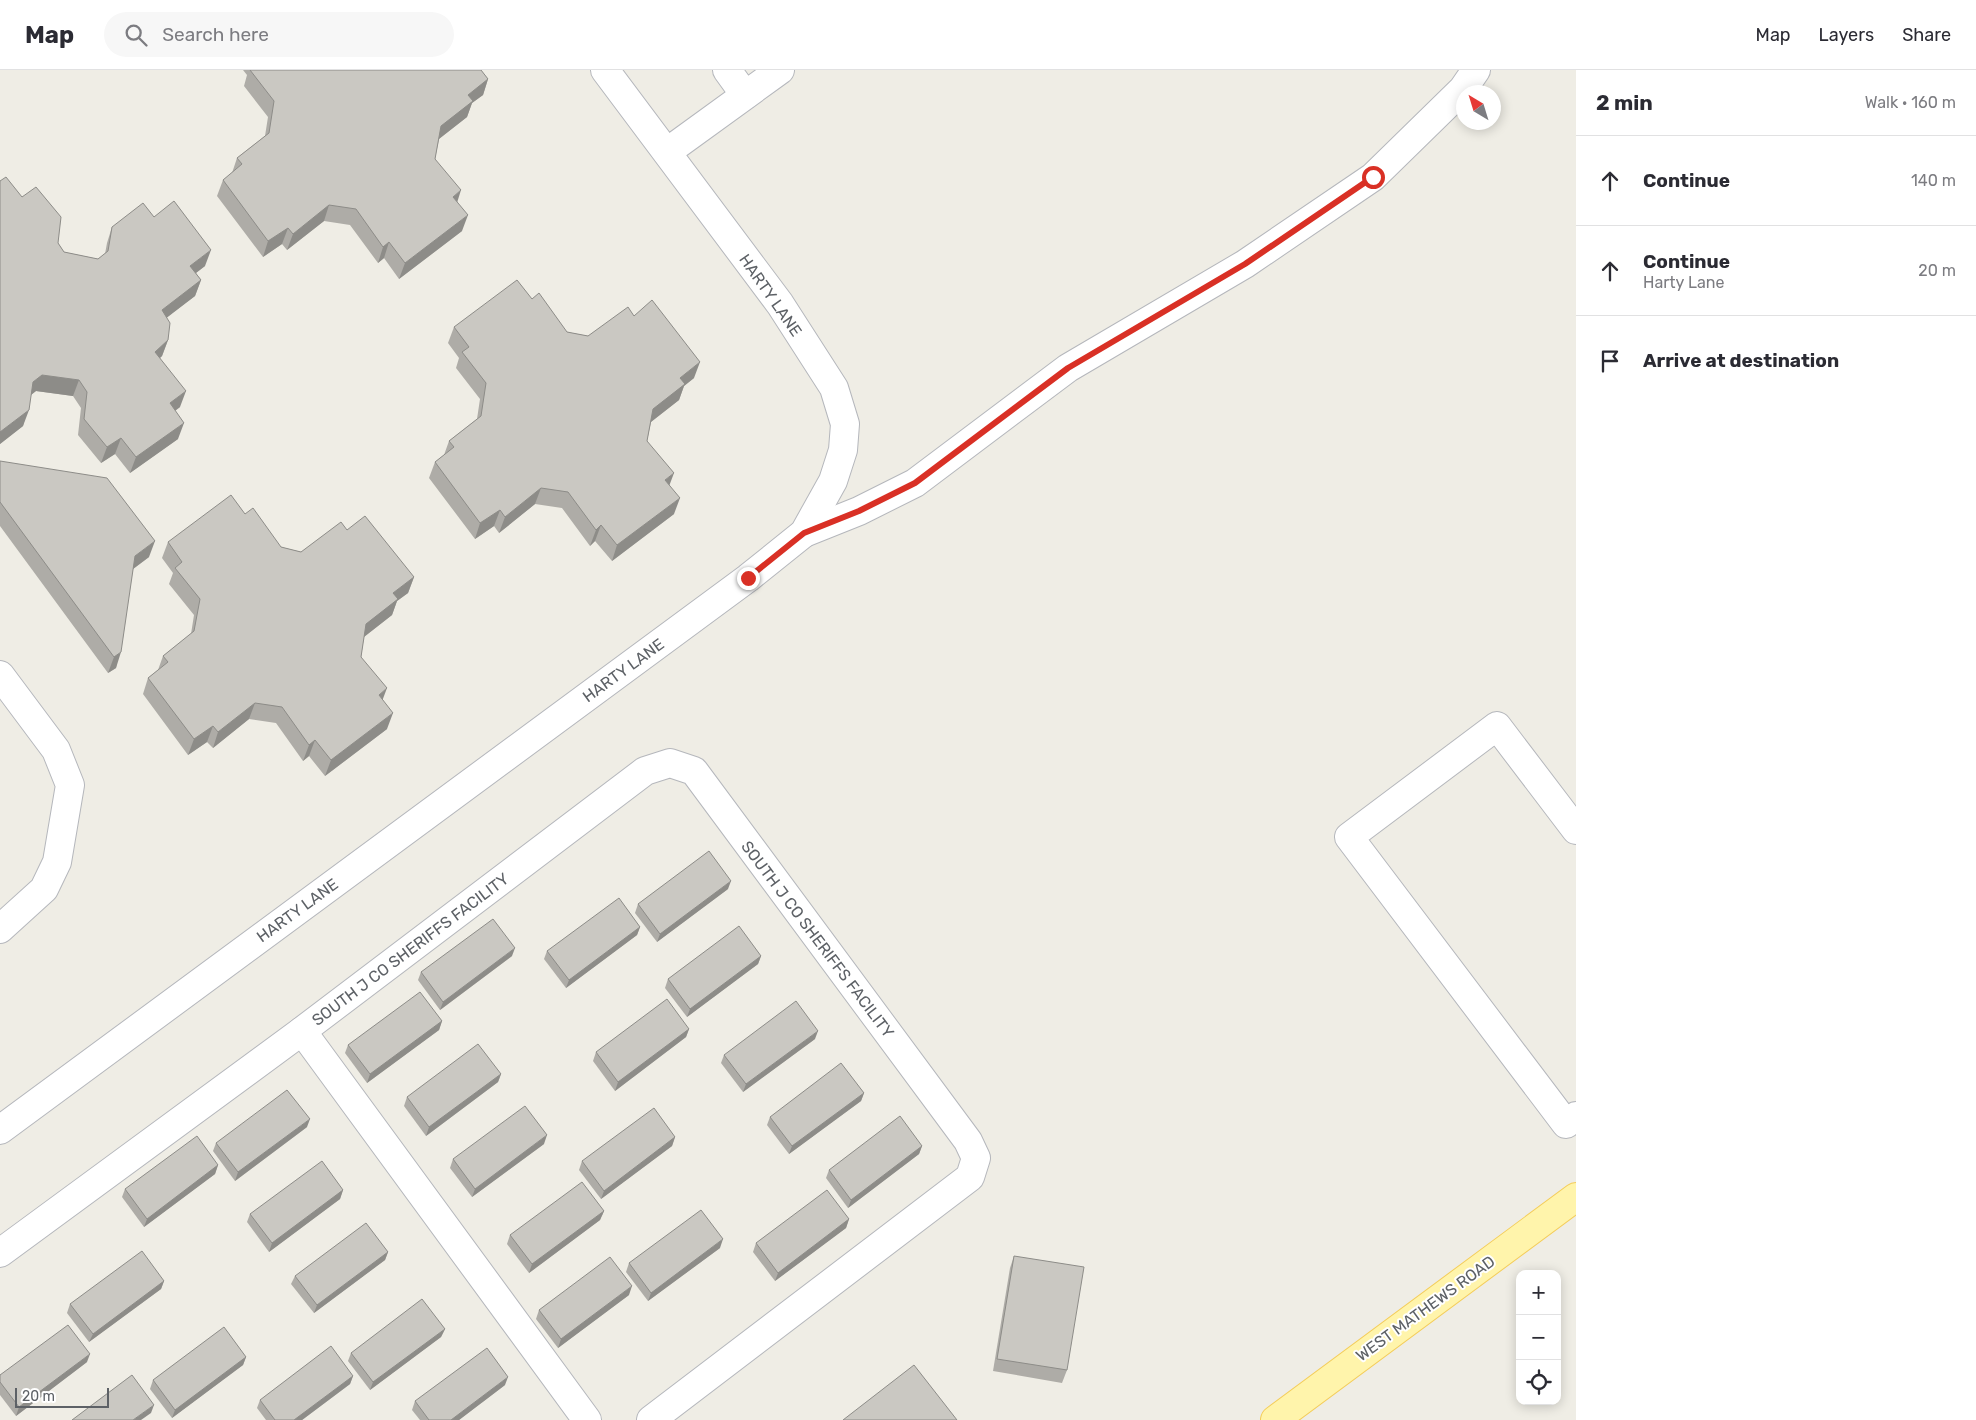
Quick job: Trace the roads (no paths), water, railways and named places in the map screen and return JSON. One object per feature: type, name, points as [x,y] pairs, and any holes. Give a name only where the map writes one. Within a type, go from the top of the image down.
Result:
[{"type":"main road","name":"WEST MATHEWS ROAD","points":[[1274,1420],[1576,1197]]},
{"type":"street","name":"HARTY LANE","points":[[0,1130],[748,578],[804,533],[833,481],[843,450],[845,424],[834,388],[780,304],[605,70]]},
{"type":"street","points":[[726,70],[745,95]]},
{"type":"street","points":[[666,152],[780,70]]},
{"type":"street","points":[[804,533],[859,511],[915,483],[1068,368],[1245,264],[1373,177],[1463,89],[1476,70]]},
{"type":"street","points":[[0,675],[56,750],[70,785],[57,862],[44,889],[0,929]]},
{"type":"street","points":[[1576,830],[1497,726],[1350,836],[1566,1124],[1576,1116]]},
{"type":"street","name":"SOUTH J CO SHERIFFS FACILITY","points":[[0,1253],[302,1031],[645,771],[670,763],[694,771],[968,1141],[976,1158],[970,1177],[651,1420]]},
{"type":"street","name":"SOUTH J CO SHERIFFS FACILITY","points":[[302,1031],[587,1420]]}]
